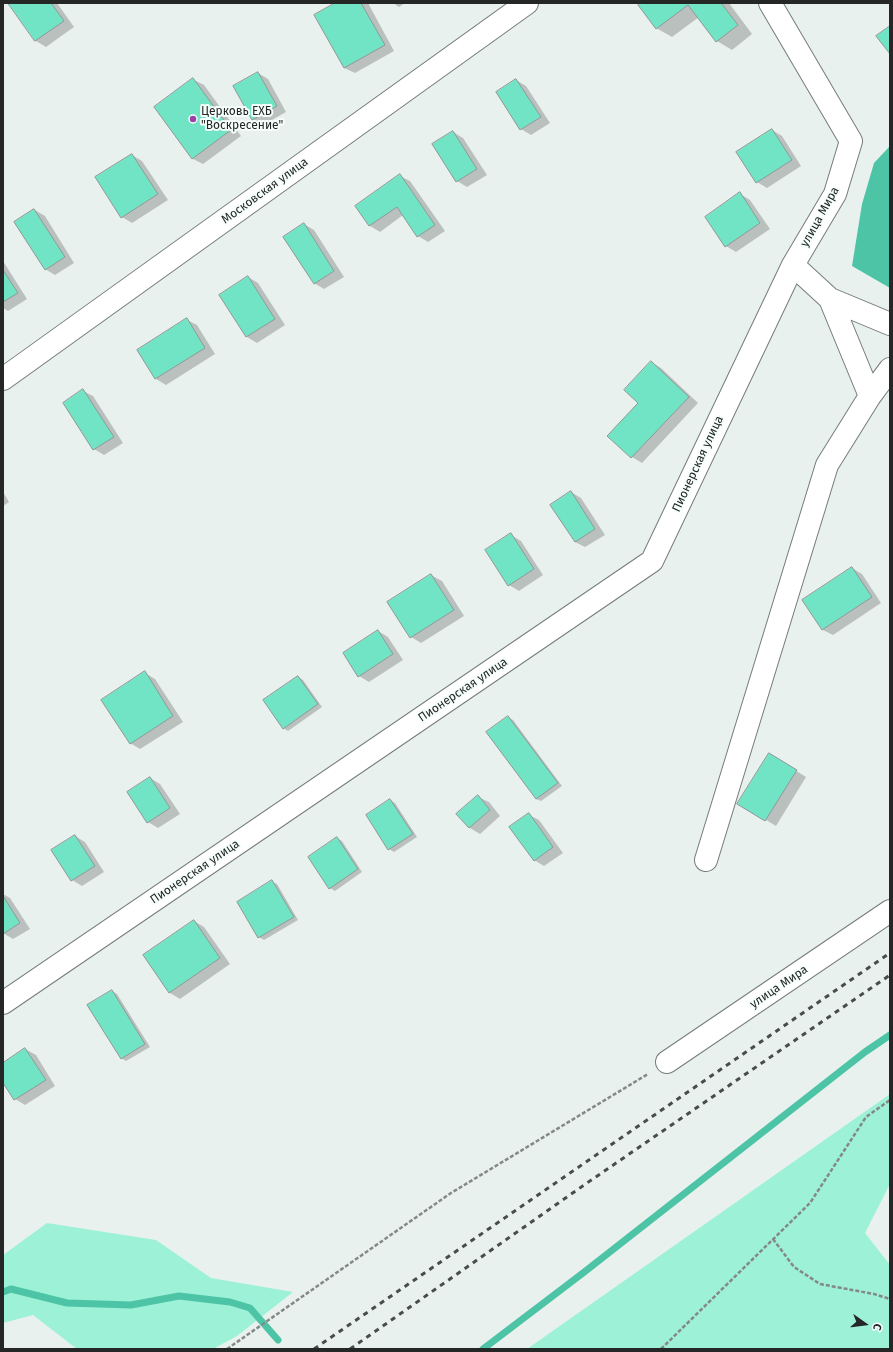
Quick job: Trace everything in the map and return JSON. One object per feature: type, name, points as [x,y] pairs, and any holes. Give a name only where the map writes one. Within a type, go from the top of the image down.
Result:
[{"type":"street","name":"Московская улица","points":[[3,379],[527,3]]},
{"type":"street","name":"улица Мира","points":[[770,3],[851,141],[835,194],[793,265]]},
{"type":"street","points":[[793,265],[830,299],[890,324]]},
{"type":"street","name":"Пионерская улица","points":[[3,1003],[652,561],[793,265]]},
{"type":"street","points":[[830,299],[870,396]]},
{"type":"street","points":[[706,860],[827,465],[870,396],[890,369]]},
{"type":"street","name":"улица Мира","points":[[667,1062],[890,911]]},
{"type":"path","points":[[227,1349],[451,1193],[667,1062]]},
{"type":"path","points":[[661,1349],[810,1203],[866,1117],[890,1100]]},
{"type":"path","points":[[772,1239],[794,1267],[820,1284],[890,1298]]},
{"type":"shaded area","points":[[890,146],[890,288],[852,266],[862,204],[874,163]]},
{"type":"shaded area","points":[[890,1094],[890,1184],[865,1233],[890,1265],[890,1349],[527,1349]]},
{"type":"shaded area","points":[[47,1223],[156,1240],[211,1278],[293,1292],[237,1336],[213,1349],[77,1349],[33,1315],[3,1323],[3,1255]]},
{"type":"building","points":[[8,3],[51,3],[64,21],[35,41]]},
{"type":"building","points":[[335,3],[361,3],[385,45],[344,68],[314,15]]},
{"type":"building","points":[[640,3],[721,3],[738,25],[716,42],[688,5],[656,29],[638,5]]},
{"type":"building","points":[[890,26],[890,54],[876,36]]},
{"type":"building","points":[[258,72],[277,106],[252,120],[233,86]]},
{"type":"building","name":"Церковь ЕХБ \"Воскресение\"","points":[[193,78],[231,130],[192,159],[154,107]]},
{"type":"building","points":[[516,79],[541,117],[520,130],[496,92]]},
{"type":"building","points":[[772,129],[792,160],[756,183],[736,152]]},
{"type":"building","points":[[453,131],[477,169],[456,182],[432,144]]},
{"type":"building","points":[[132,154],[158,194],[121,218],[95,177]]},
{"type":"building","points":[[400,174],[435,225],[417,237],[397,207],[369,226],[355,206]]},
{"type":"building","points":[[740,192],[760,223],[725,247],[705,217]]},
{"type":"building","points":[[34,209],[65,257],[45,270],[14,222]]},
{"type":"building","points":[[304,223],[334,271],[314,284],[283,237]]},
{"type":"building","points":[[3,270],[18,293],[3,302]]},
{"type":"building","points":[[248,276],[275,319],[246,337],[219,295]]},
{"type":"building","points":[[187,318],[205,348],[155,379],[137,350]]},
{"type":"building","points":[[651,361],[689,397],[631,458],[607,436],[638,403],[624,390]]},
{"type":"building","points":[[83,389],[114,437],[93,450],[63,403]]},
{"type":"building","points":[[571,491],[595,529],[575,542],[550,505]]},
{"type":"building","points":[[511,533],[534,569],[508,586],[485,550]]},
{"type":"building","points":[[852,567],[872,597],[822,630],[802,600]]},
{"type":"building","points":[[431,574],[454,610],[410,638],[387,602]]},
{"type":"building","points":[[378,630],[393,654],[358,677],[343,653]]},
{"type":"building","points":[[145,671],[173,716],[130,744],[101,700]]},
{"type":"building","points":[[298,676],[318,704],[283,729],[263,700]]},
{"type":"building","points":[[508,716],[558,783],[536,799],[486,732]]},
{"type":"building","points":[[769,753],[797,770],[765,821],[737,804]]},
{"type":"building","points":[[150,777],[170,808],[147,823],[127,792]]},
{"type":"building","points":[[478,795],[490,810],[469,828],[456,814]]},
{"type":"building","points":[[390,799],[413,834],[388,850],[366,815]]},
{"type":"building","points":[[529,813],[553,847],[534,861],[509,827]]},
{"type":"building","points":[[75,835],[95,866],[71,881],[51,850]]},
{"type":"building","points":[[337,837],[358,869],[329,889],[308,857]]},
{"type":"building","points":[[272,880],[294,917],[258,938],[237,902]]},
{"type":"building","points":[[3,896],[20,923],[3,934]]},
{"type":"building","points":[[194,920],[220,958],[169,993],[143,955]]},
{"type":"building","points":[[112,990],[145,1044],[121,1059],[87,1005]]},
{"type":"building","points":[[25,1048],[46,1080],[14,1100],[3,1083],[3,1063]]},
{"type":"waterway","points":[[483,1349],[583,1273],[865,1052],[890,1035]]},
{"type":"waterway","points":[[3,1292],[11,1289],[67,1303],[131,1305],[179,1296],[230,1302],[250,1308],[278,1340]]},
{"type":"railway","points":[[314,1349],[890,953]]},
{"type":"railway","points":[[350,1349],[587,1183],[890,975]]},
{"type":"place","name":"Церковь ЕХБ \"Воскресение\"","points":[[193,119]]}]
